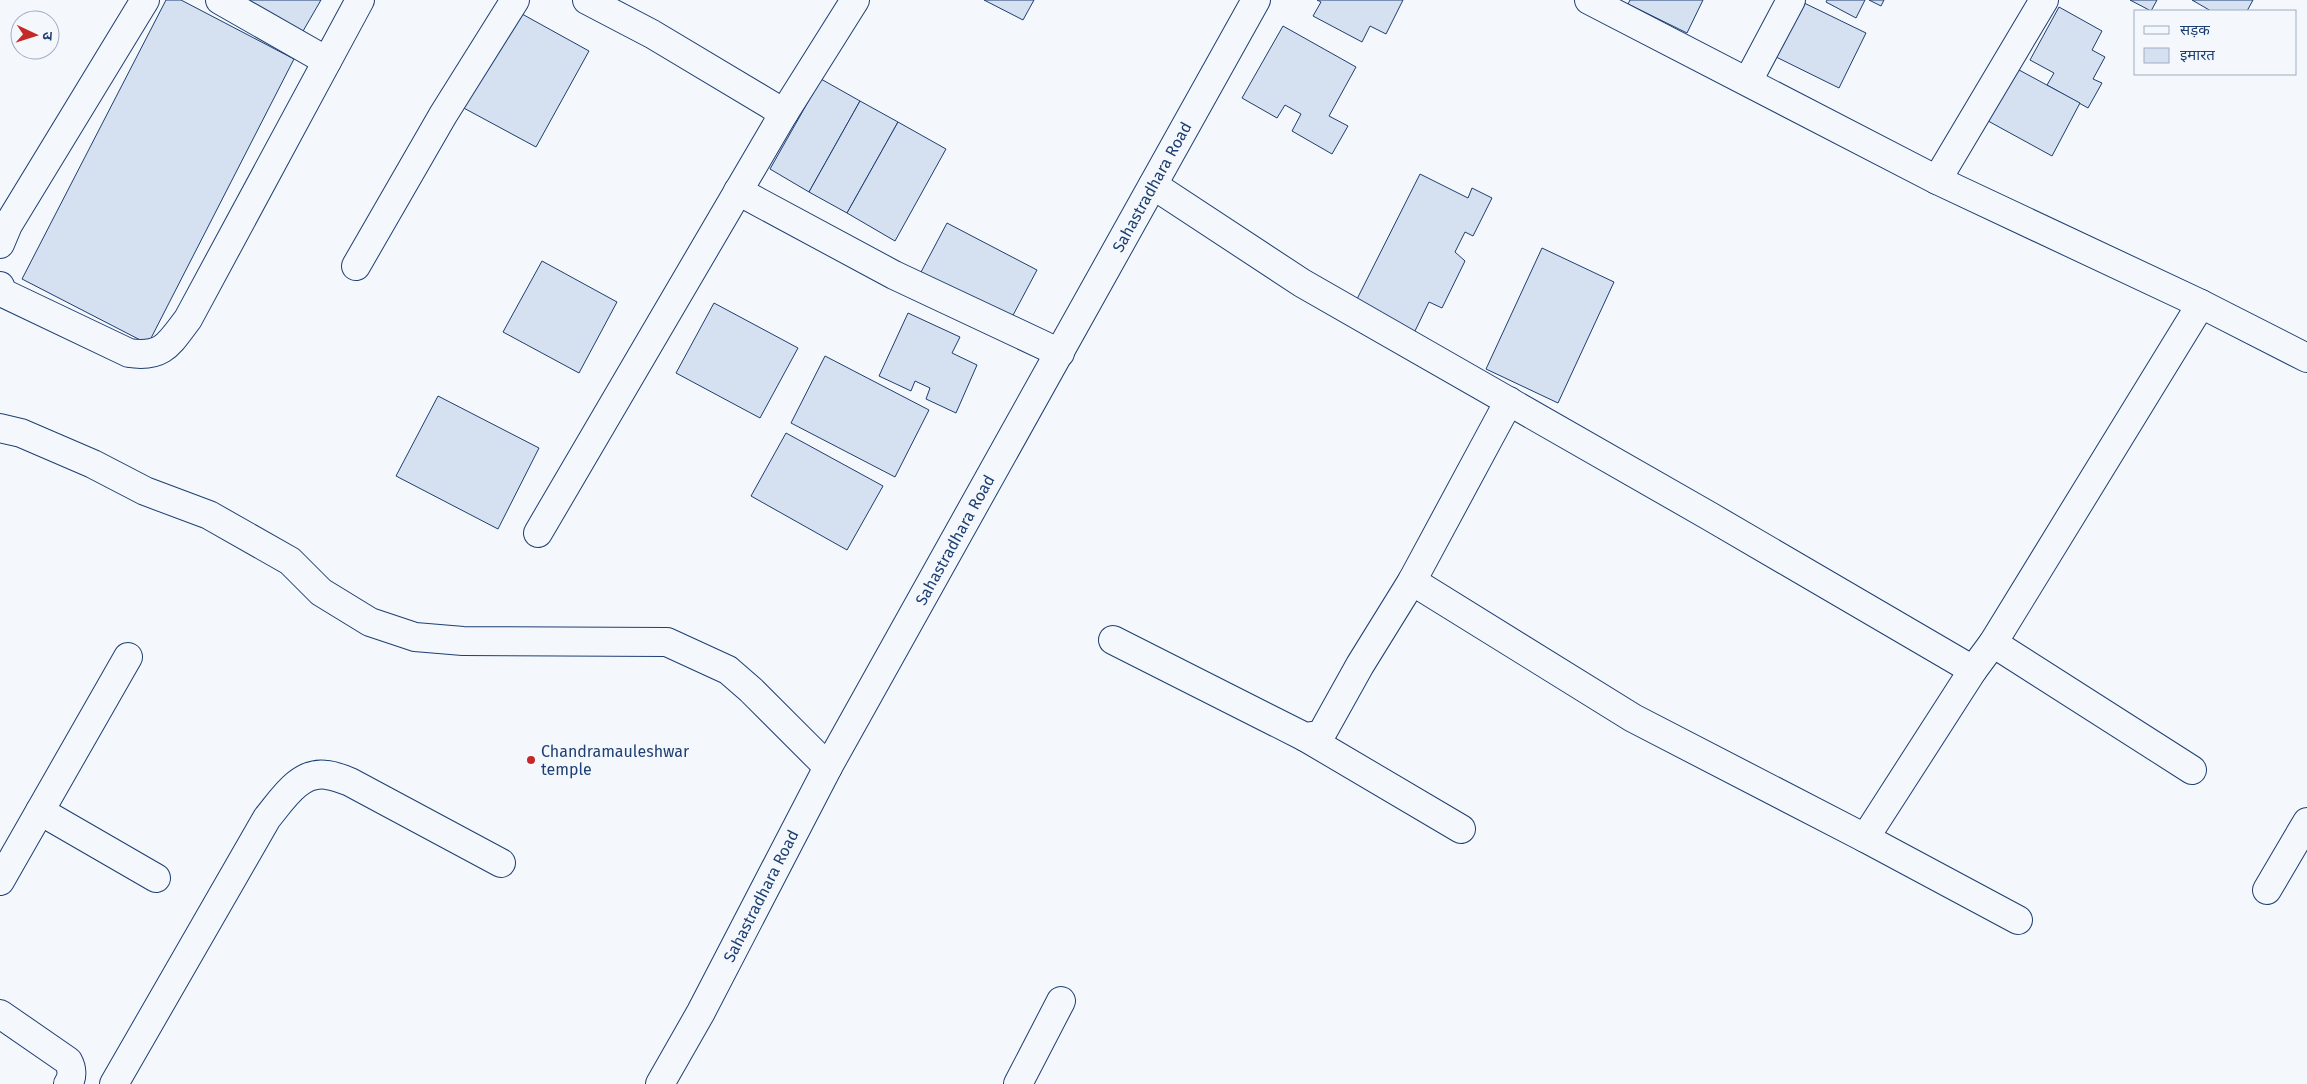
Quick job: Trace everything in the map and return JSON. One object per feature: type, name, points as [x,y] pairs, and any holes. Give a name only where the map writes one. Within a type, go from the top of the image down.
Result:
[{"type":"street","points":[[0,244],[8,225],[145,0]]},
{"type":"street","points":[[220,0],[327,61]]},
{"type":"street","points":[[0,286],[3,293],[128,353],[147,355],[168,346],[188,319],[360,0]]},
{"type":"street","points":[[356,266],[443,115],[515,0]]},
{"type":"street","points":[[587,0],[652,34],[784,113]]},
{"type":"street","points":[[538,533],[784,113],[854,0]]},
{"type":"street","name":"Sahastradhara Road","points":[[660,1084],[701,1012],[828,767],[1256,0]]},
{"type":"street","points":[[1589,0],[1937,180],[2201,304],[2307,358]]},
{"type":"street","points":[[1748,81],[1791,0]]},
{"type":"street","points":[[1937,180],[2044,0]]},
{"type":"street","points":[[1153,185],[1302,283],[1973,670]]},
{"type":"street","points":[[738,191],[894,275],[1060,353]]},
{"type":"street","points":[[1864,838],[1973,670],[1993,643],[2201,304]]},
{"type":"street","points":[[1305,737],[1317,736],[1324,731],[1360,665],[1412,581],[1509,401]]},
{"type":"street","points":[[0,428],[21,433],[93,464],[144,491],[209,515],[290,561],[321,592],[370,622],[415,637],[463,641],[667,642],[728,670],[751,690],[828,767]]},
{"type":"street","points":[[1412,581],[1633,718],[2018,920]]},
{"type":"street","points":[[1113,640],[1305,737],[1461,829]]},
{"type":"street","points":[[1993,643],[2192,770]]},
{"type":"street","points":[[0,881],[128,657]]},
{"type":"street","points":[[114,1084],[266,818],[291,788],[311,775],[326,774],[350,782],[501,862]]},
{"type":"street","points":[[40,811],[156,878]]},
{"type":"street","points":[[2267,890],[2307,822]]},
{"type":"street","points":[[1018,1084],[1061,1001]]},
{"type":"street","points":[[0,1014],[68,1060],[71,1072],[68,1084]]},
{"type":"building","points":[[166,0],[181,0],[294,59],[148,344],[22,279]]},
{"type":"building","points":[[235,0],[321,0],[299,38]]},
{"type":"building","points":[[984,0],[1034,0],[1023,20]]},
{"type":"building","points":[[1317,0],[1403,0],[1386,34],[1370,26],[1362,42],[1313,16],[1321,2]]},
{"type":"building","points":[[1630,0],[1703,0],[1687,33],[1628,4]]},
{"type":"building","points":[[1798,0],[1866,33],[1839,88],[1770,54]]},
{"type":"building","points":[[1827,0],[1865,0],[1856,18],[1826,2]]},
{"type":"building","points":[[1869,0],[1884,0],[1881,6]]},
{"type":"building","points":[[2130,0],[2157,0],[2152,10]]},
{"type":"building","points":[[2192,0],[2253,0],[2248,10],[2209,10]]},
{"type":"building","points":[[2059,7],[2102,31],[2092,50],[2105,57],[2093,79],[2102,83],[2088,108],[2047,85],[2054,73],[2030,60]]},
{"type":"building","points":[[513,9],[589,51],[536,147],[460,106]]},
{"type":"building","points":[[1283,26],[1356,67],[1329,116],[1348,126],[1332,154],[1292,131],[1301,114],[1285,105],[1277,118],[1242,98]]},
{"type":"building","points":[[2008,64],[2080,103],[2052,156],[1979,116]]},
{"type":"building","points":[[821,79],[860,101],[809,192],[770,169]]},
{"type":"building","points":[[860,101],[898,122],[847,213],[809,192]]},
{"type":"building","points":[[898,122],[946,149],[895,241],[847,213]]},
{"type":"building","points":[[1420,174],[1468,198],[1472,188],[1492,198],[1473,236],[1465,232],[1455,252],[1465,261],[1442,308],[1429,302],[1414,333],[1355,303]]},
{"type":"building","points":[[947,223],[1037,270],[1011,319],[921,272]]},
{"type":"building","points":[[1542,248],[1614,282],[1558,403],[1486,369]]},
{"type":"building","points":[[542,261],[617,302],[579,373],[503,332]]},
{"type":"building","points":[[714,303],[798,348],[760,418],[676,373]]},
{"type":"building","points":[[908,313],[960,337],[952,353],[977,365],[956,413],[926,399],[930,388],[915,381],[911,391],[879,376]]},
{"type":"building","points":[[825,356],[929,410],[895,477],[791,423]]},
{"type":"building","points":[[438,396],[539,448],[498,529],[396,476]]},
{"type":"building","points":[[786,433],[883,486],[847,550],[751,496]]},
{"type":"place","name":"Chandramauleshwar temple","points":[[531,760]]}]
